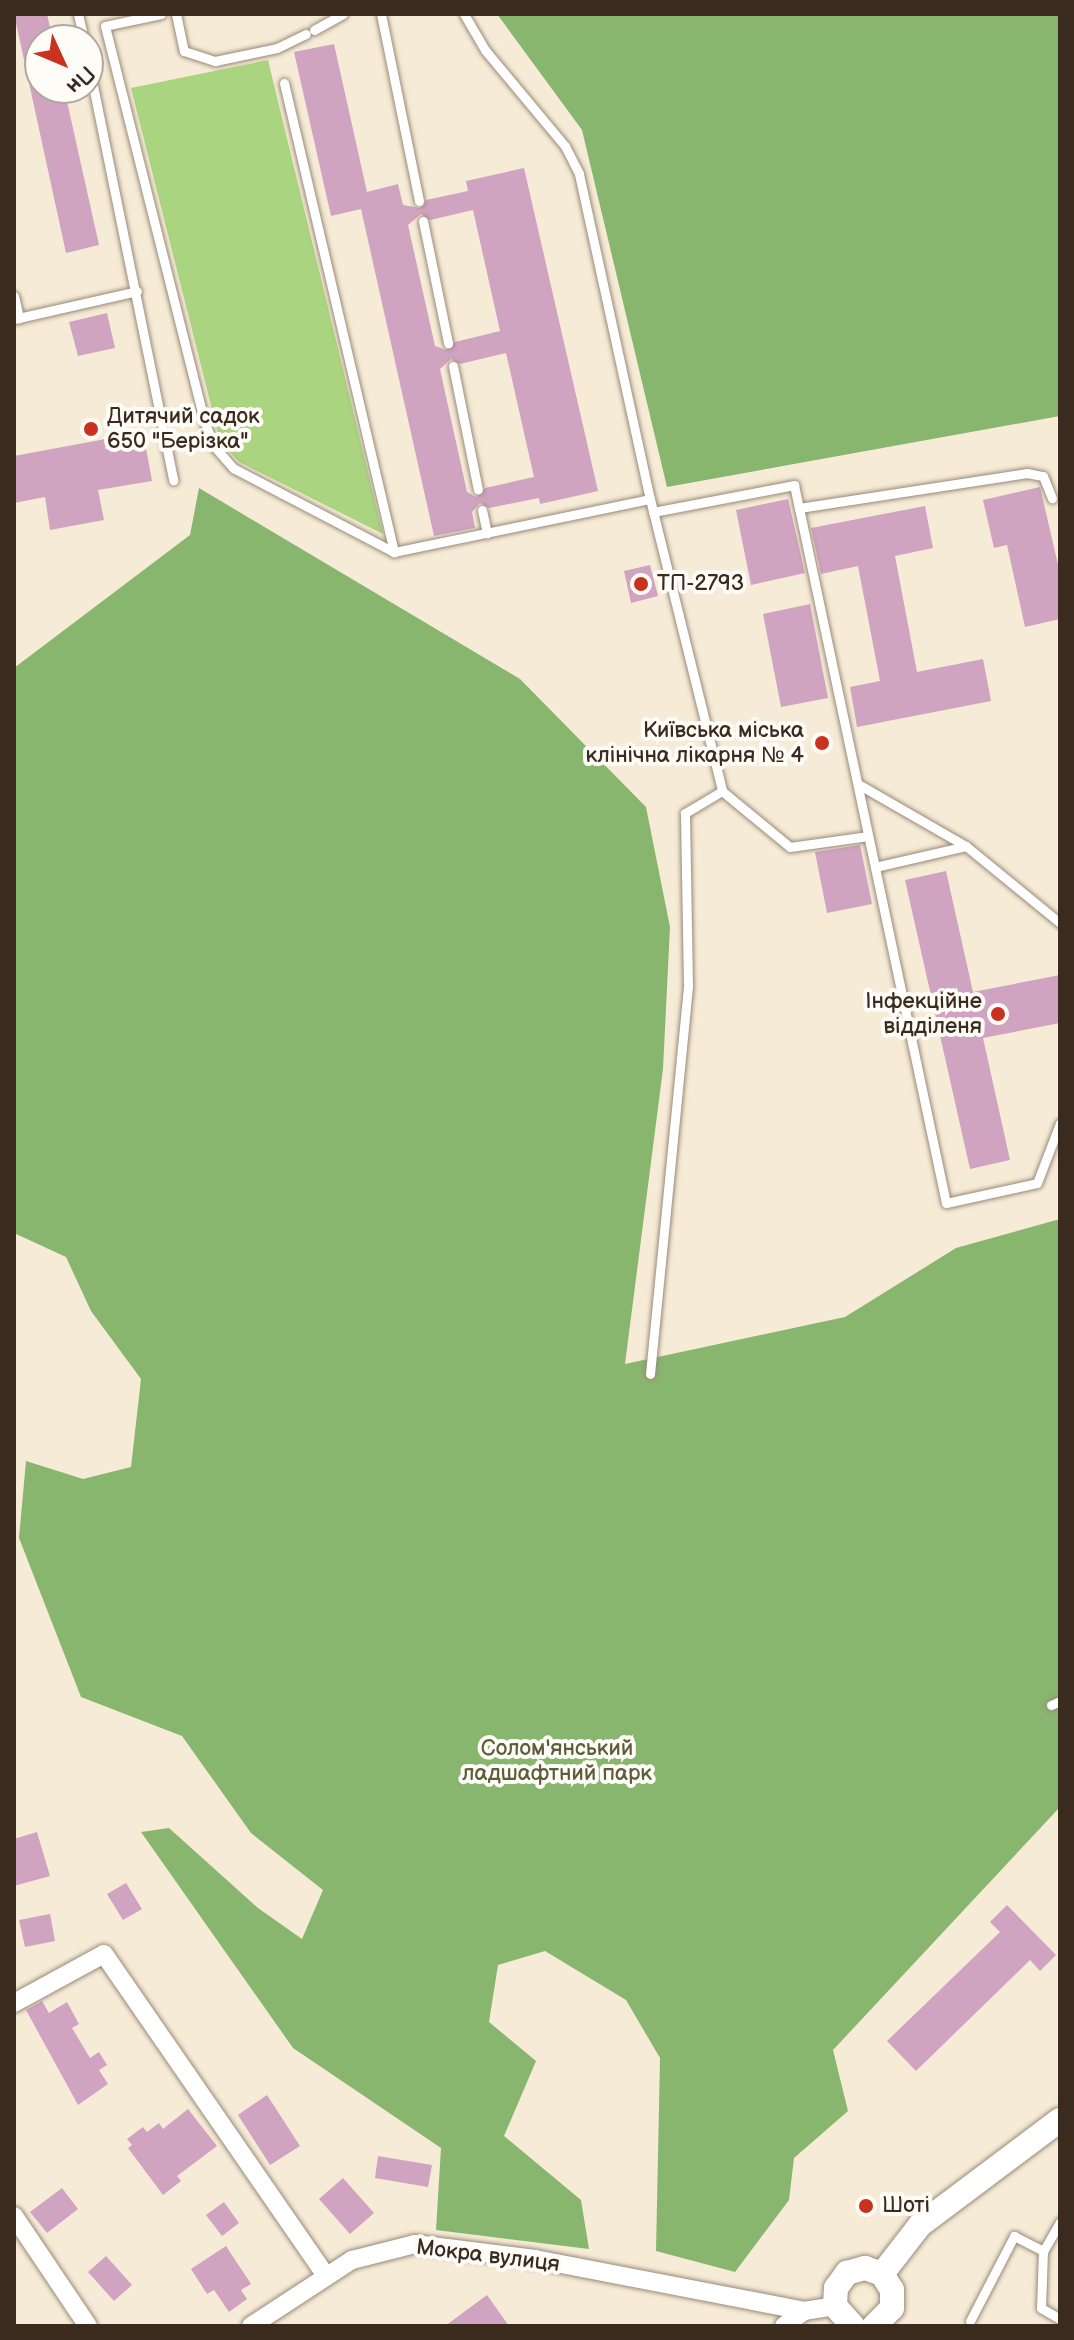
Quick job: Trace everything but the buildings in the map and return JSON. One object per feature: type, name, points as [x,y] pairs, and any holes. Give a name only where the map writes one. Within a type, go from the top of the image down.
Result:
[{"type":"street","points":[[15,1998],[104,1954],[326,2276]]},
{"type":"street","points":[[882,2274],[920,2225],[1060,2120]]},
{"type":"street","points":[[14,2216],[88,2326]]},
{"type":"street","name":"Мокра вулиця","points":[[251,2326],[352,2260],[415,2244],[535,2259],[804,2311]]},
{"type":"street","points":[[853,2326],[835,2306],[836,2288],[847,2273],[865,2268],[882,2274],[894,2299],[876,2325]]},
{"type":"street","points":[[784,2326],[804,2311],[835,2306]]},
{"type":"lane","points":[[161,14],[105,26],[214,446],[233,468],[394,552],[650,499]]},
{"type":"lane","points":[[176,14],[184,51],[215,61],[277,48],[343,14]]},
{"type":"lane","points":[[381,14],[419,201]]},
{"type":"lane","points":[[464,14],[485,50],[565,146],[579,174],[653,512],[722,791],[790,847],[868,836]]},
{"type":"lane","points":[[284,83],[394,552]]},
{"type":"lane","points":[[97,104],[173,480]]},
{"type":"lane","points":[[423,221],[448,343]]},
{"type":"lane","points":[[14,296],[16,318],[137,291]]},
{"type":"lane","points":[[453,366],[478,490]]},
{"type":"lane","points":[[799,508],[1027,473],[1043,476],[1052,498]]},
{"type":"lane","points":[[653,512],[794,485],[946,1203],[1037,1183],[1060,1123]]},
{"type":"lane","points":[[482,510],[487,533]]},
{"type":"lane","points":[[858,784],[966,846],[1060,923]]},
{"type":"lane","points":[[650,1374],[688,986],[685,813],[722,791]]},
{"type":"lane","points":[[875,867],[966,846]]},
{"type":"lane","points":[[1060,2222],[1043,2251],[1041,2308],[1060,2319]]},
{"type":"lane","points":[[970,2321],[1014,2236],[1043,2251]]},
{"type":"green space","points":[[497,14],[1060,14],[1060,416],[667,487],[582,130]]},
{"type":"green space","points":[[268,60],[383,534],[239,462],[220,441],[131,88]]},
{"type":"green space","name":"Солом'янський ладшафтний парк","points":[[199,488],[520,679],[646,807],[670,927],[663,1069],[625,1364],[845,1317],[956,1248],[1060,1219],[1060,1807],[833,2050],[848,2111],[794,2158],[789,2200],[735,2272],[656,2251],[660,2058],[626,2000],[545,1951],[498,1965],[489,2022],[536,2061],[504,2136],[581,2200],[589,2249],[436,2230],[441,2148],[293,2048],[141,1832],[169,1828],[258,1908],[302,1939],[323,1890],[251,1833],[182,1736],[81,1697],[19,1538],[26,1461],[83,1479],[131,1467],[141,1379],[91,1311],[66,1257],[14,1233],[14,668],[190,535]]},
{"type":"place","name":"Дитячий садок 650 \"Берізка\"","points":[[91,429]]},
{"type":"place","name":"ТП-2793","points":[[641,584]]},
{"type":"place","name":"Київська міська клінічна лікарня № 4","points":[[822,743]]},
{"type":"place","name":"Інфекційне відділеня","points":[[998,1014]]},
{"type":"place","name":"Шоті","points":[[866,2206]]}]
